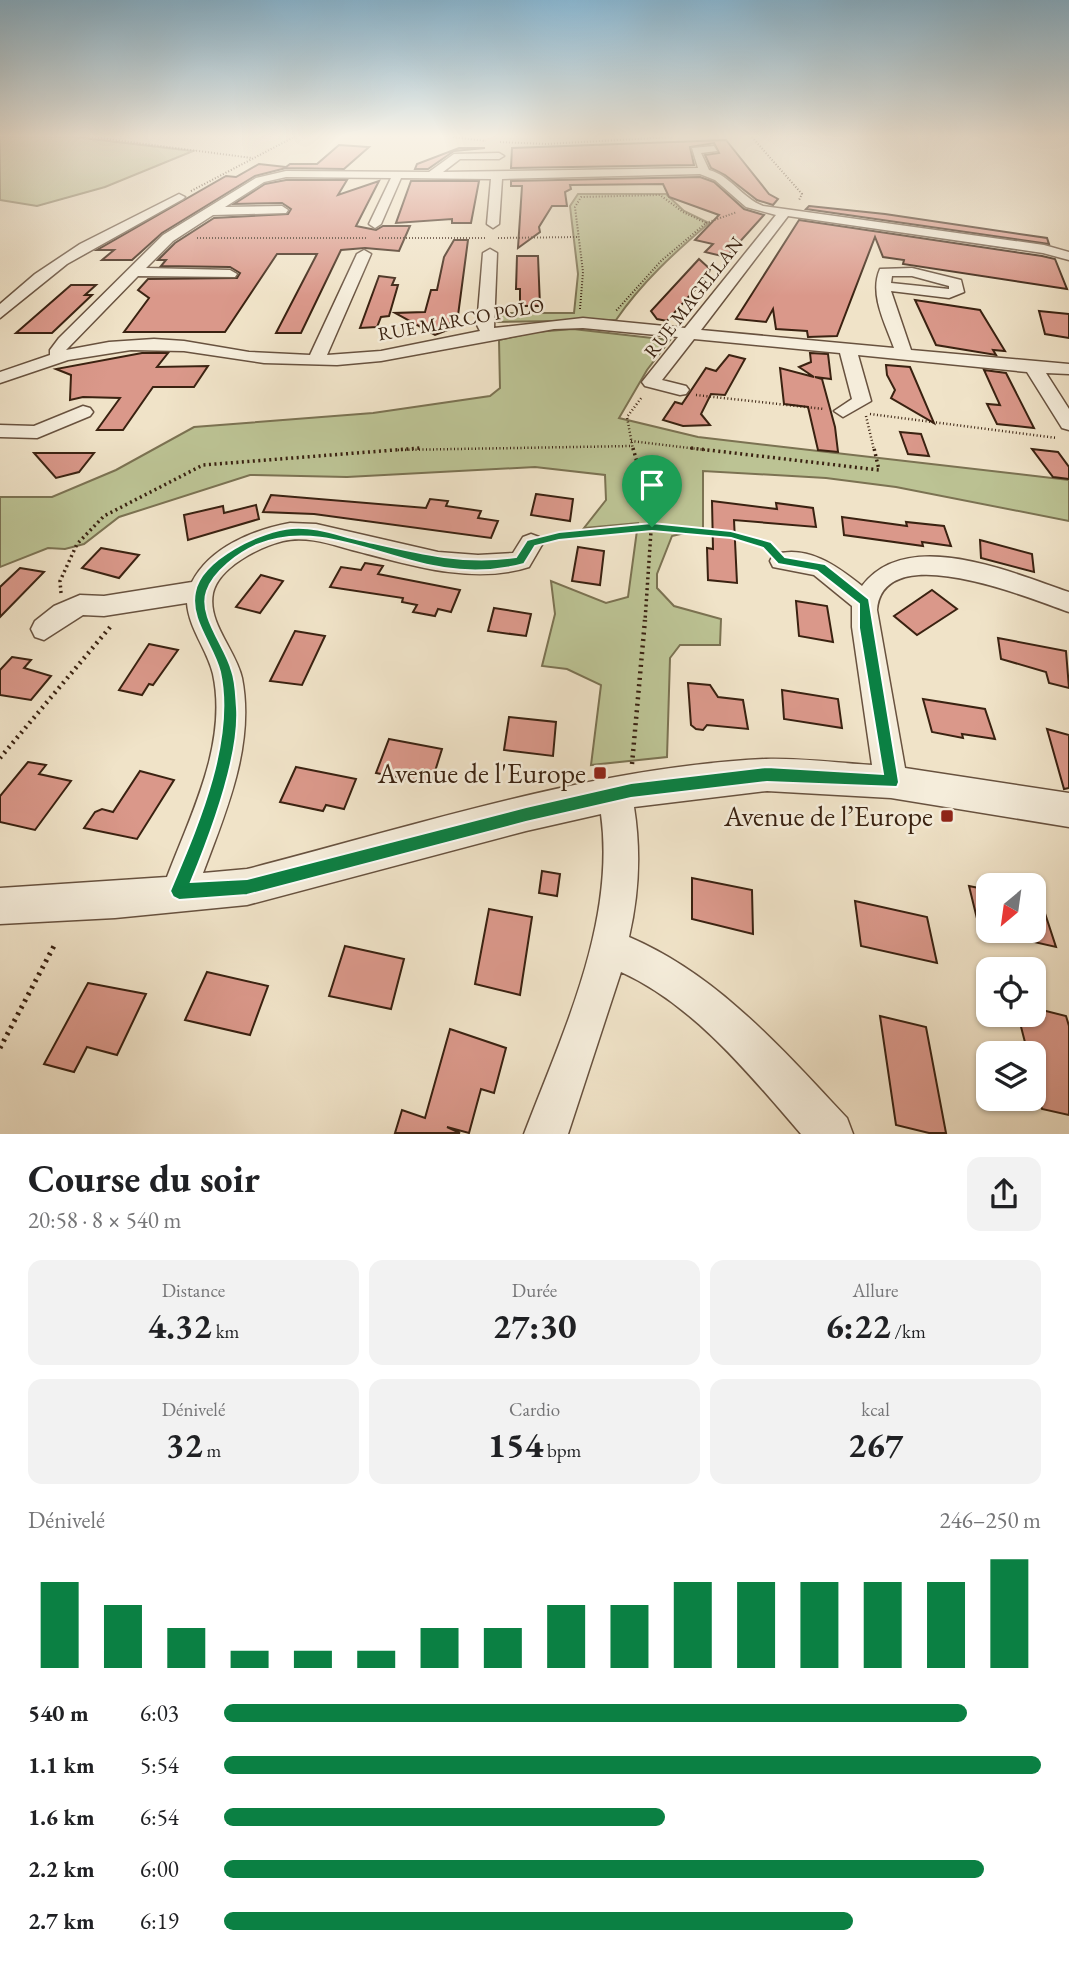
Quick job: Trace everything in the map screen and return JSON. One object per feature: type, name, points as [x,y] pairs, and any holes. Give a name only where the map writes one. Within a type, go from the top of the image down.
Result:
[{"type":"street","points":[[59,356],[58,351],[65,341],[168,238],[247,190]]},
{"type":"street","points":[[375,224],[391,190]]},
{"type":"street","points":[[493,224],[496,190]]},
{"type":"street","points":[[731,190],[740,202],[788,214],[1044,249],[1069,256]]},
{"type":"street","points":[[0,313],[46,270],[115,229],[180,197]]},
{"type":"street","points":[[210,211],[282,210]]},
{"type":"street","name":"RUE MAGELLAN","points":[[680,390],[651,382],[788,214]]},
{"type":"street","points":[[489,334],[485,325],[490,253]]},
{"type":"street","points":[[317,359],[364,254]]},
{"type":"street","points":[[135,272],[230,274]]},
{"type":"street","points":[[882,286],[883,296],[904,353]]},
{"type":"street","name":"RUE MARCO POLO","points":[[0,377],[59,356],[153,345],[261,358],[317,359],[396,354],[559,322],[1069,369]]},
{"type":"street","points":[[843,411],[862,401],[847,347]]},
{"type":"street","points":[[1033,367],[1068,431]]},
{"type":"street","points":[[0,432],[37,432],[83,412]]},
{"type":"street","points":[[179,891],[202,835],[227,747],[231,710],[226,671],[201,613],[201,591],[216,569],[234,553],[254,542],[290,531],[313,533],[444,564],[486,566],[520,561],[531,543]]},
{"type":"street","points":[[782,561],[821,567],[864,602]]},
{"type":"street","points":[[891,782],[865,628],[864,602],[878,582],[894,569],[920,564],[944,564],[1069,602]]},
{"type":"street","points":[[53,621],[80,605],[130,603],[201,591]]},
{"type":"street","points":[[0,906],[115,900],[179,891],[247,887],[623,793],[767,775],[891,782],[1069,811]]},
{"type":"street","points":[[545,1133],[597,992],[608,947],[624,845],[623,793]]},
{"type":"street","points":[[608,947],[632,955],[678,985],[752,1048],[831,1133]]},
{"type":"path","points":[[180,197],[193,190]]},
{"type":"path","points":[[788,214],[802,194],[798,190]]},
{"type":"path","points":[[579,315],[583,272],[575,208],[581,197],[660,195],[683,212],[706,223],[629,293],[611,321]]},
{"type":"path","points":[[623,793],[631,753],[652,527],[627,418],[651,382]]},
{"type":"path","points":[[680,390],[701,396],[843,411]]},
{"type":"path","points":[[53,621],[60,581],[77,544],[104,516],[203,464],[421,448],[632,443],[879,470],[865,414],[1068,431]]},
{"type":"path","points":[[531,543],[559,536],[652,527],[731,534],[767,545],[782,561]]},
{"type":"path","points":[[0,758],[130,603]]},
{"type":"path","points":[[0,1048],[55,944]]},
{"type":"green space","points":[[0,190],[95,190],[37,206],[0,200]]},
{"type":"green space","points":[[578,194],[666,194],[684,211],[709,223],[659,268],[616,320],[495,322],[494,313],[574,313],[578,274],[570,206]]},
{"type":"green space","points":[[573,329],[670,340],[647,370],[619,418],[698,437],[1069,480],[1069,521],[896,487],[826,478],[703,471],[703,535],[685,533],[672,536],[657,574],[657,588],[674,606],[721,619],[720,645],[680,645],[670,658],[667,757],[591,765],[601,685],[567,669],[542,666],[555,614],[551,581],[606,603],[628,597],[638,523],[584,528],[606,500],[605,475],[535,467],[347,477],[250,475],[119,517],[84,544],[65,549],[48,548],[0,567],[0,497],[52,497],[116,470],[194,427],[373,413],[490,396],[500,388],[499,340],[535,332]]},
{"type":"building","points":[[202,190],[232,190],[162,233],[132,260],[102,260],[114,250],[97,250]]},
{"type":"building","points":[[256,190],[341,190],[338,195],[353,190],[374,190],[356,226],[376,230],[383,226],[410,226],[399,251],[365,248],[341,250],[301,333],[276,333],[317,254],[277,254],[225,332],[124,332],[149,298],[138,290],[148,279],[237,278],[240,273],[230,267],[161,266],[166,260],[158,260],[175,243],[214,218],[288,214],[291,209],[282,203],[234,204]]},
{"type":"building","points":[[408,190],[477,190],[471,223],[452,223],[452,219],[396,223]]},
{"type":"building","points":[[522,190],[569,190],[565,192],[567,206],[552,206],[539,227],[540,232],[518,248]]},
{"type":"building","points":[[666,190],[723,190],[744,209],[764,215],[726,257],[705,252],[713,244],[695,240],[719,215],[669,197]]},
{"type":"building","points":[[744,190],[766,190],[778,199],[773,205],[757,200]]},
{"type":"building","points":[[809,206],[885,214],[1047,238],[1049,244],[806,209]]},
{"type":"building","points":[[799,220],[1055,259],[1067,289],[903,264],[904,260],[883,257],[875,237],[837,336],[808,337],[807,331],[776,329],[773,309],[766,322],[736,319]]},
{"type":"building","points":[[454,240],[468,240],[457,323],[450,323],[450,329],[435,335],[395,313],[425,312],[431,290],[437,290],[444,257]]},
{"type":"building","points":[[517,256],[538,256],[540,306],[520,306],[520,289],[516,289]]},
{"type":"building","points":[[699,259],[710,269],[708,275],[667,321],[657,319],[651,311]]},
{"type":"building","points":[[379,276],[395,278],[392,285],[398,285],[389,316],[381,317],[377,327],[360,328]]},
{"type":"building","points":[[71,285],[96,285],[85,295],[92,295],[52,333],[16,333]]},
{"type":"building","points":[[915,300],[980,310],[1005,351],[993,350],[996,355],[936,345]]},
{"type":"building","points":[[1039,311],[1069,314],[1069,338],[1045,334]]},
{"type":"building","points":[[142,353],[168,353],[157,367],[208,366],[194,387],[153,387],[123,430],[97,430],[120,398],[83,397],[70,400],[71,375],[56,369]]},
{"type":"building","points":[[810,353],[828,354],[831,379],[815,377],[822,379],[835,427],[838,452],[818,450],[808,407],[784,404],[780,368],[814,377],[799,367],[811,362]]},
{"type":"building","points":[[729,355],[745,359],[725,395],[711,394],[701,414],[710,425],[683,426],[663,420],[675,402],[682,404],[706,368],[716,371]]},
{"type":"building","points":[[886,365],[910,367],[934,423],[891,398],[895,390],[887,375]]},
{"type":"building","points":[[984,370],[1006,373],[1034,428],[997,424],[987,404],[1000,405]]},
{"type":"building","points":[[900,432],[921,434],[929,456],[908,454]]},
{"type":"building","points":[[1032,449],[1058,452],[1069,467],[1069,479],[1053,477]]},
{"type":"building","points":[[34,453],[94,453],[79,472],[56,478]]},
{"type":"building","points":[[536,494],[573,499],[570,521],[531,515]]},
{"type":"building","points":[[271,495],[426,508],[430,499],[448,501],[446,506],[481,511],[478,518],[498,521],[491,538],[314,514],[263,512]]},
{"type":"building","points":[[712,501],[777,509],[776,503],[813,508],[816,527],[734,520],[737,583],[708,580],[707,548],[713,549]]},
{"type":"building","points":[[256,505],[259,519],[188,540],[184,515],[223,506],[224,513]]},
{"type":"building","points":[[842,517],[907,526],[906,522],[944,526],[951,546],[922,542],[923,546],[844,535]]},
{"type":"building","points":[[980,540],[1032,554],[1034,572],[981,558]]},
{"type":"building","points":[[578,547],[604,551],[600,585],[572,581]]},
{"type":"building","points":[[101,548],[139,555],[119,578],[82,568]]},
{"type":"building","points":[[365,563],[383,566],[378,574],[460,590],[451,612],[438,609],[435,616],[413,612],[417,605],[402,602],[403,598],[330,587],[341,567],[361,570]]},
{"type":"building","points":[[20,568],[44,572],[0,617],[0,587]]},
{"type":"building","points":[[261,575],[283,581],[260,613],[236,607]]},
{"type":"building","points":[[932,590],[957,609],[917,635],[894,616]]},
{"type":"building","points":[[796,601],[827,606],[833,642],[799,636]]},
{"type":"building","points":[[494,608],[531,614],[526,636],[488,631]]},
{"type":"building","points":[[295,631],[325,636],[302,685],[270,681]]},
{"type":"building","points":[[998,638],[1066,651],[1069,688],[1049,683],[1046,672],[1001,659]]},
{"type":"building","points":[[149,644],[178,650],[153,685],[149,684],[142,695],[119,690]]},
{"type":"building","points":[[12,657],[31,660],[24,668],[51,676],[31,700],[0,695],[0,670]]},
{"type":"building","points":[[688,683],[710,685],[718,697],[743,700],[748,729],[707,725],[703,730],[696,729],[691,725]]},
{"type":"building","points":[[782,690],[838,699],[842,728],[784,719]]},
{"type":"building","points":[[923,699],[985,709],[995,739],[962,734],[963,738],[932,732]]},
{"type":"building","points":[[509,717],[556,722],[553,756],[504,750]]},
{"type":"building","points":[[1047,729],[1069,735],[1069,788],[1064,789]]},
{"type":"building","points":[[389,739],[442,749],[431,784],[376,773]]},
{"type":"building","points":[[28,762],[46,765],[39,774],[71,781],[35,830],[0,822],[0,796]]},
{"type":"building","points":[[296,767],[356,779],[344,809],[326,805],[323,811],[280,802]]},
{"type":"building","points":[[140,771],[174,780],[137,839],[84,828],[95,812],[102,809],[113,812]]},
{"type":"building","points":[[542,871],[560,874],[557,896],[539,893]]},
{"type":"building","points":[[692,878],[752,890],[753,934],[692,919]]},
{"type":"building","points":[[969,886],[976,887],[976,915]]},
{"type":"building","points":[[855,901],[927,917],[937,963],[861,946]]},
{"type":"building","points":[[489,909],[532,917],[520,995],[475,984]]},
{"type":"building","points":[[1046,916],[1056,947],[1038,943],[1046,943]]},
{"type":"building","points":[[345,946],[404,959],[391,1009],[329,996]]},
{"type":"building","points":[[207,972],[268,986],[250,1035],[185,1020]]},
{"type":"building","points":[[88,983],[146,994],[117,1055],[87,1047],[74,1072],[44,1064]]},
{"type":"building","points":[[1046,1011],[1066,1016],[1069,1026],[1069,1115],[1046,1110],[1046,1041],[1025,1041],[1021,1027],[1046,1027]]},
{"type":"building","points":[[880,1016],[926,1027],[946,1133],[929,1133],[896,1125]]},
{"type":"building","points":[[450,1029],[506,1048],[494,1093],[481,1089],[469,1133],[447,1127],[460,1133],[395,1133],[402,1110],[425,1118]]},
{"type":"place","name":"Avenue de l'Europe","points":[[600,773]]},
{"type":"place","name":"Avenue de l’Europe","points":[[947,816]]},
{"type":"route","points":[[652,527],[731,534],[767,545],[782,561],[821,567],[864,602],[865,628],[891,782],[767,775],[631,791],[526,814],[247,887],[179,891],[202,835],[227,747],[231,710],[226,671],[201,613],[201,591],[216,569],[234,553],[254,542],[290,531],[313,533],[444,564],[486,566],[520,561],[531,543],[559,536],[652,527]]}]
